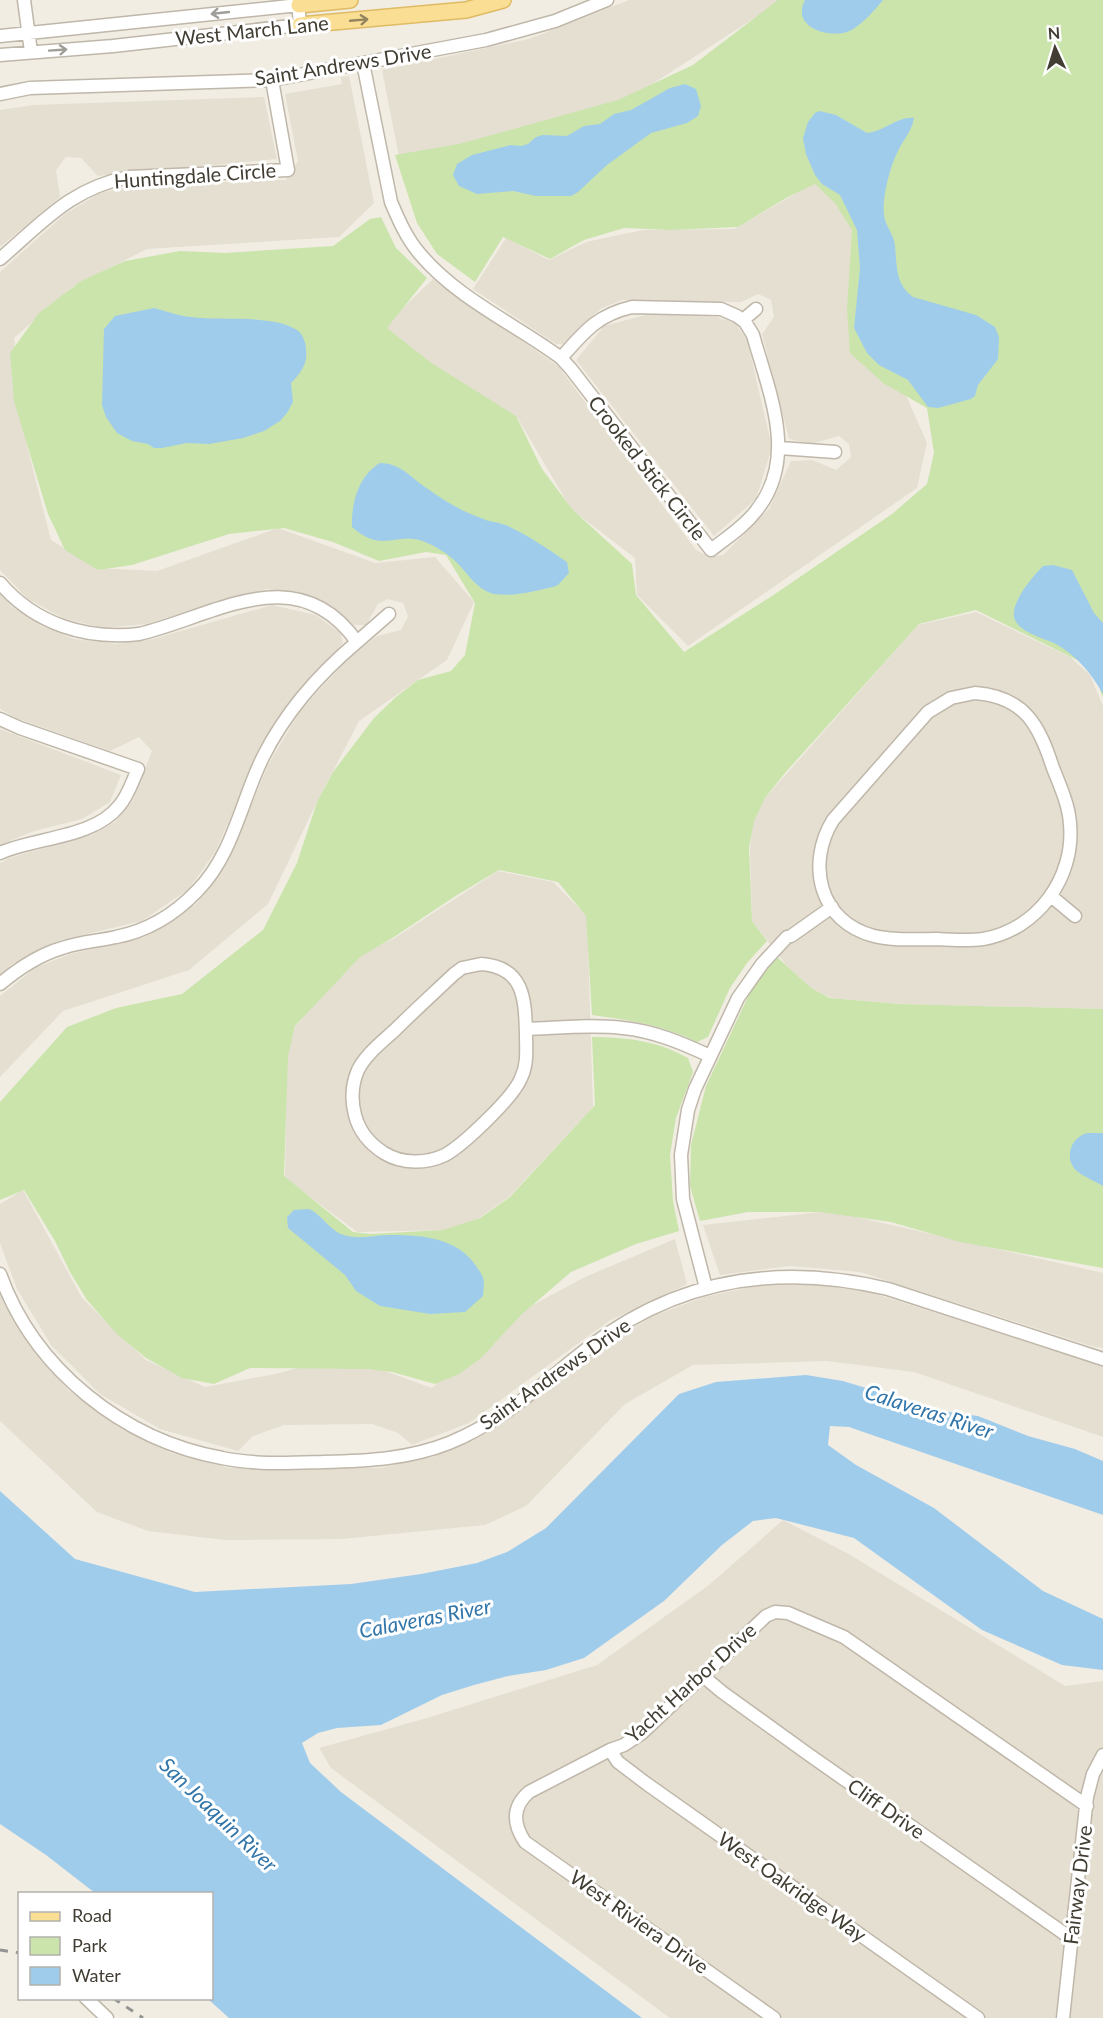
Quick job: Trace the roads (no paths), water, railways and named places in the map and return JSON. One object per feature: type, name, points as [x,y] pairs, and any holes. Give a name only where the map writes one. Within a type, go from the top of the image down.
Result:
[{"type":"main road","name":"West March Lane","points":[[299,3],[350,0]]},
{"type":"main road","name":"West March Lane","points":[[300,25],[466,10],[503,0]]},
{"type":"street","points":[[24,0],[31,52]]},
{"type":"street","name":"Saint Andrews Drive","points":[[0,94],[30,88],[272,80],[520,32],[607,0]]},
{"type":"street","points":[[299,3],[300,25]]},
{"type":"street","name":"West March Lane","points":[[0,36],[299,3]]},
{"type":"street","name":"West March Lane","points":[[0,55],[113,46],[300,25]]},
{"type":"street","name":"Crooked Stick Circle","points":[[363,63],[387,187],[399,223],[410,241],[434,270],[450,284],[561,358],[711,550],[746,523],[765,498],[776,472],[780,448],[776,419],[753,335],[743,321]]},
{"type":"street","name":"Huntingdale Circle","points":[[0,260],[66,202],[80,193],[110,181],[129,177],[288,170],[272,80]]},
{"type":"street","points":[[561,358],[597,320],[618,310],[632,307],[721,309],[738,316],[743,321],[756,309]]},
{"type":"street","points":[[780,448],[835,452]]},
{"type":"street","points":[[0,583],[36,614],[85,633],[112,636],[139,634],[243,601],[275,596],[296,599],[317,606],[342,623],[357,642]]},
{"type":"street","points":[[0,984],[26,964],[44,955],[83,942],[134,932],[153,924],[187,902],[212,873],[222,856],[251,784],[278,730],[315,681],[388,614]]},
{"type":"street","points":[[975,693],[988,694],[1013,703],[1032,720],[1044,741],[1068,808],[1070,824],[1069,855],[1059,883],[1051,897],[1037,912],[1012,929],[984,939],[888,938],[874,936],[850,925],[832,907],[821,885],[819,858],[825,832],[928,712],[951,698],[975,693]]},
{"type":"street","points":[[0,719],[138,769],[119,806],[103,821],[91,827],[27,843],[0,853]]},
{"type":"street","points":[[1051,897],[1075,916]]},
{"type":"street","points":[[706,1288],[683,1199],[681,1155],[688,1110],[710,1056],[738,998],[762,964],[787,937],[832,907]]},
{"type":"street","points":[[490,964],[509,974],[521,989],[526,1029],[525,1069],[514,1091],[456,1148],[445,1155],[423,1161],[400,1160],[379,1150],[362,1133],[353,1109],[352,1095],[356,1077],[364,1061],[462,968],[490,964]]},
{"type":"street","points":[[526,1029],[602,1026],[623,1028],[664,1036],[710,1056]]},
{"type":"street","name":"Saint Andrews Drive","points":[[0,1274],[12,1301],[39,1345],[73,1383],[109,1412],[146,1434],[178,1447],[222,1459],[273,1463],[378,1460],[426,1451],[449,1443],[490,1422],[610,1332],[657,1306],[706,1288],[747,1280],[807,1276],[860,1282],[1103,1359]]},
{"type":"street","name":"Yacht Harbor Drive","points":[[516,1818],[519,1803],[529,1792],[624,1745],[642,1733],[766,1616],[775,1612],[788,1613],[833,1631],[860,1646],[1087,1806]]},
{"type":"street","name":"Cliff Drive","points":[[703,1676],[808,1754],[1071,1939]]},
{"type":"street","name":"West Oakridge Way","points":[[610,1750],[618,1761],[647,1784],[978,2018]]},
{"type":"street","name":"Fairway Drive","points":[[1063,2018],[1088,1787],[1103,1755]]},
{"type":"street","name":"West Riviera Drive","points":[[516,1818],[519,1833],[525,1842],[774,2018]]},
{"type":"street","points":[[88,2000],[107,2018]]},
{"type":"water","points":[[805,0],[883,0],[857,27],[847,32],[830,33],[821,32],[807,24],[802,9]]},
{"type":"water","points":[[685,84],[696,89],[701,106],[698,116],[687,123],[651,133],[607,165],[571,196],[536,196],[513,191],[477,194],[459,186],[453,175],[457,164],[472,155],[511,145],[521,146],[543,135],[567,136],[584,126],[600,124],[614,114],[631,110],[670,88]]},
{"type":"water","points":[[820,111],[836,115],[867,133],[902,119],[914,118],[889,175],[884,204],[885,220],[894,242],[900,280],[907,292],[913,297],[976,315],[995,327],[999,337],[998,359],[978,385],[975,396],[971,399],[938,408],[928,407],[908,380],[879,365],[867,353],[854,328],[860,268],[857,230],[840,195],[822,184],[815,175],[806,154],[803,138],[808,122],[815,113]]},
{"type":"water","points":[[154,308],[177,315],[274,322],[297,330],[305,342],[306,360],[291,383],[293,402],[287,413],[280,421],[264,431],[243,438],[209,444],[187,443],[154,448],[117,433],[106,417],[102,405],[104,329],[115,316]]},
{"type":"water","points":[[380,463],[400,469],[460,509],[508,526],[531,538],[567,562],[569,573],[553,587],[517,594],[494,594],[482,588],[453,559],[429,544],[415,539],[382,541],[363,535],[352,527],[355,499],[362,482]]},
{"type":"water","points":[[1053,565],[1072,570],[1094,613],[1103,623],[1103,694],[1094,679],[1071,654],[1056,644],[1025,631],[1014,617],[1019,597],[1029,583],[1043,566]]},
{"type":"water","points":[[1088,1133],[1103,1133],[1103,1186],[1077,1171],[1070,1160],[1073,1143]]},
{"type":"water","points":[[309,1209],[318,1214],[337,1232],[347,1236],[427,1237],[460,1249],[484,1280],[483,1296],[465,1312],[430,1314],[380,1306],[356,1291],[345,1275],[288,1228],[287,1217],[294,1210]]},
{"type":"water","points":[[806,1375],[843,1381],[942,1411],[978,1416],[1028,1436],[1075,1449],[1103,1461],[1103,1515],[849,1427],[830,1426],[828,1445],[856,1465],[934,1508],[1043,1591],[1103,1619],[1103,1670],[1062,1665],[982,1630],[854,1538],[776,1518],[753,1521],[722,1545],[664,1601],[584,1658],[546,1670],[508,1676],[474,1685],[442,1695],[381,1725],[337,1728],[318,1733],[302,1743],[310,1763],[341,1792],[642,2018],[229,2018],[209,2000],[213,2000],[213,1892],[94,1892],[46,1855],[0,1824],[0,1491],[75,1559],[195,1592],[351,1584],[421,1574],[477,1563],[507,1552],[546,1528],[679,1394],[716,1382]]},
{"type":"railway","points":[[0,1950],[18,1953]]},
{"type":"railway","points":[[116,2000],[143,2018]]},
{"type":"water label","name":"Calaveras River","points":[[929,1412]]},
{"type":"water label","name":"Calaveras River","points":[[425,1619]]},
{"type":"water label","name":"San Joaquin River","points":[[218,1815]]}]
